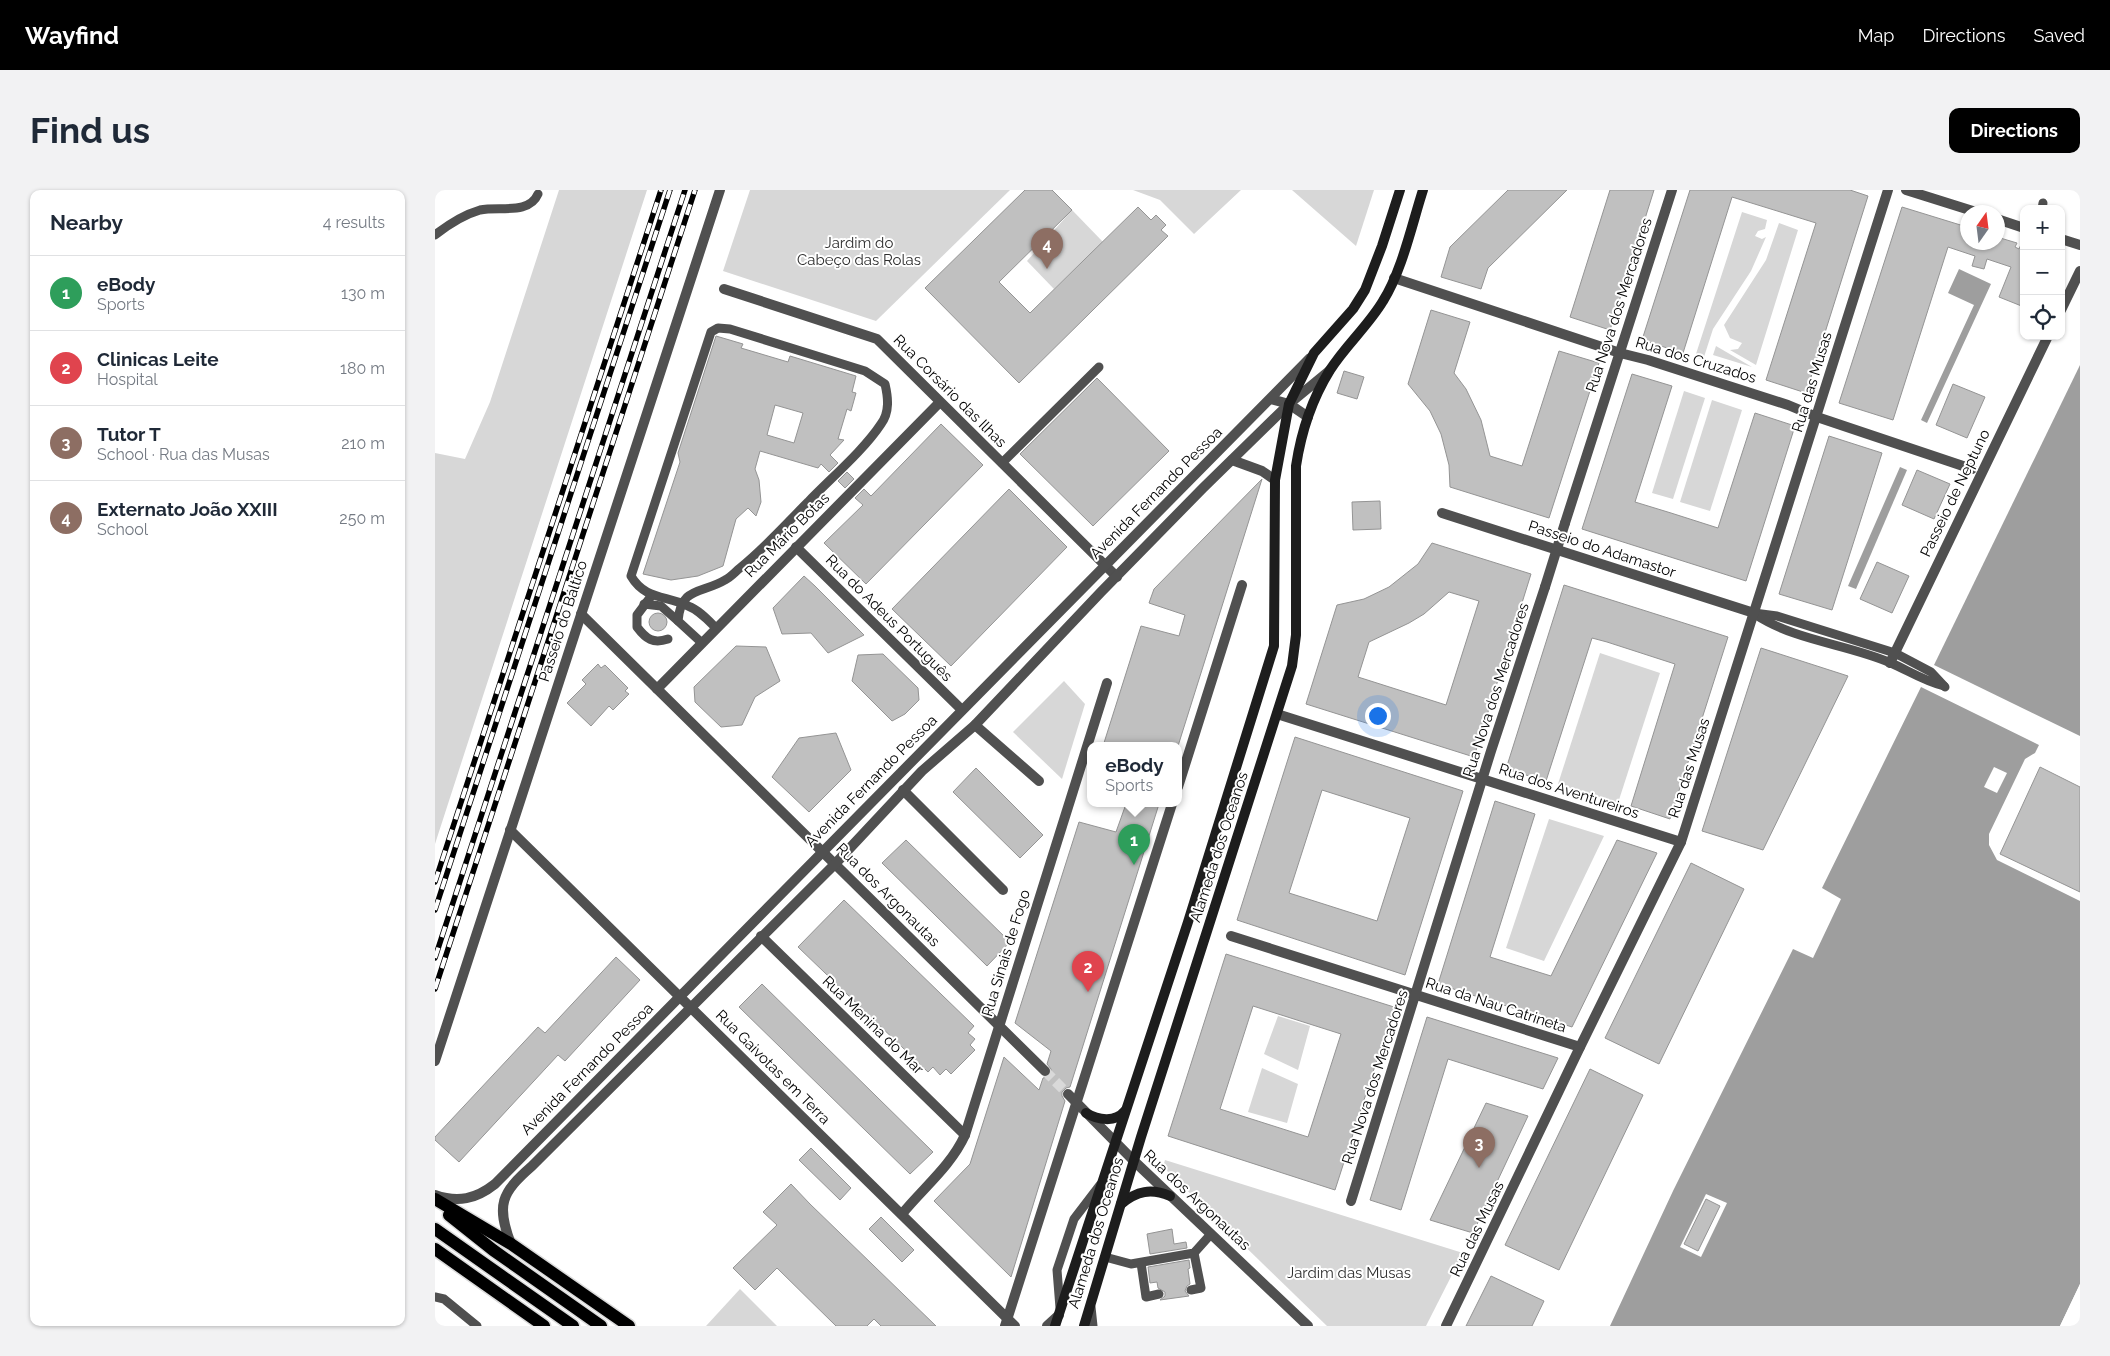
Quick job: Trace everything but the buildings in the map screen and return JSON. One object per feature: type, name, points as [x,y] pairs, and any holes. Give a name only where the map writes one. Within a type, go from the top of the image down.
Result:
[{"type":"main road","name":"Alameda dos Oceanos","points":[[1055,1326],[1188,922],[1273,646],[1275,480],[1289,404],[1314,353],[1353,309],[1365,290],[1383,246],[1401,190]]},
{"type":"main road","name":"Alameda dos Oceanos","points":[[1084,1326],[1133,1161],[1292,666],[1295,643],[1296,466],[1300,439],[1308,416],[1330,370],[1384,300],[1394,278],[1423,190]]},
{"type":"main road","points":[[1087,1113],[1099,1118],[1109,1119],[1119,1116],[1126,1110]]},
{"type":"main road","points":[[1121,1205],[1136,1194],[1147,1191],[1157,1191],[1170,1196]]},
{"type":"main road","points":[[435,1199],[511,1244],[629,1326]]},
{"type":"main road","points":[[435,1204],[493,1250],[601,1326]]},
{"type":"main road","points":[[435,1229],[573,1326]]},
{"type":"main road","points":[[435,1249],[544,1326]]},
{"type":"street","name":"Passeio do Báltico","points":[[435,1061],[720,190]]},
{"type":"street","name":"Rua Nova dos Mercadores","points":[[1351,1201],[1417,996],[1483,779],[1672,190]]},
{"type":"street","name":"Rua das Musas","points":[[1446,1326],[1681,842],[1817,417],[1887,190]]},
{"type":"street","points":[[1905,190],[1960,207]]},
{"type":"street","points":[[2005,222],[2020,227]]},
{"type":"street","points":[[2065,241],[2080,246]]},
{"type":"street","points":[[2065,302],[2080,271]]},
{"type":"street","name":"Rua dos Cruzados","points":[[1394,278],[1620,353],[1649,360],[1755,394],[1972,469]]},
{"type":"street","name":"Rua Corsário das Ilhas","points":[[725,289],[877,339],[939,403],[1117,577]]},
{"type":"street","name":"Passeio de Neptuno","points":[[1890,663],[2046,340]]},
{"type":"street","name":"Avenida Fernando Pessoa","points":[[435,1195],[447,1199],[464,1200],[485,1192],[1105,564],[1271,399],[1314,353]]},
{"type":"street","name":"Alameda dos Oceanos","points":[[1289,404],[1330,370]]},
{"type":"street","points":[[1271,399],[1289,404],[1308,416]]},
{"type":"street","name":"Rua Mário Botas","points":[[657,689],[939,403]]},
{"type":"street","name":"Avenida Fernando Pessoa","points":[[511,1244],[503,1223],[503,1208],[507,1194],[514,1182],[533,1166],[835,864],[922,771],[975,725],[1117,577],[1289,404]]},
{"type":"street","points":[[1232,460],[1247,464],[1275,480]]},
{"type":"street","name":"Passeio do Adamastor","points":[[1442,514],[1754,613]]},
{"type":"street","name":"Rua do Adeus Português","points":[[796,547],[962,710]]},
{"type":"street","points":[[1182,774],[1242,585]]},
{"type":"street","name":"Rua dos Argonautas","points":[[581,614],[999,1028],[1045,1071]]},
{"type":"street","name":"Rua Sinais de Fogo","points":[[1089,742],[1107,683]]},
{"type":"street","name":"Rua dos Aventureiros","points":[[1277,714],[1681,842]]},
{"type":"street","points":[[975,725],[1039,781]]},
{"type":"street","name":"Rua Sinais de Fogo","points":[[902,1214],[950,1161],[965,1135],[1087,747]]},
{"type":"street","points":[[903,790],[1003,890]]},
{"type":"street","points":[[1009,1324],[1171,807]]},
{"type":"street","name":"Rua Gaivotas em Terra","points":[[510,830],[902,1214],[1009,1324]]},
{"type":"street","name":"Rua Menina do Mar","points":[[761,936],[965,1135]]},
{"type":"street","name":"Rua da Nau Catrineta","points":[[1231,936],[1580,1047]]},
{"type":"street","name":"Rua dos Argonautas","points":[[1068,1094],[1133,1161],[1308,1326]]},
{"type":"street","points":[[1047,1326],[1060,1312]]},
{"type":"lane","points":[[435,235],[466,215],[497,208],[525,207],[536,200],[538,194]]},
{"type":"lane","points":[[678,621],[683,603],[686,598],[695,591],[725,580],[754,557],[883,423],[888,402],[885,384],[865,371],[730,329],[718,328],[711,332],[631,576],[638,588],[652,595],[683,603],[690,606],[716,628]]},
{"type":"lane","points":[[1002,463],[1099,367]]},
{"type":"lane","points":[[652,595],[637,615],[637,627],[646,639],[658,642],[668,639]]},
{"type":"lane","points":[[644,604],[661,606],[702,643]]},
{"type":"lane","points":[[1754,613],[1777,616],[1895,653],[1931,672],[1945,686],[1926,682],[1890,663],[1774,626],[1754,613]]},
{"type":"lane","points":[[1060,1312],[1057,1270],[1074,1219],[1100,1185]]},
{"type":"lane","points":[[1105,1257],[1131,1264],[1193,1253],[1211,1234]]},
{"type":"lane","points":[[1191,1290],[1201,1288],[1193,1253]]},
{"type":"lane","points":[[1141,1263],[1146,1297],[1159,1294]]},
{"type":"lane","points":[[435,1297],[444,1299],[477,1326]]},
{"type":"lane","points":[[1092,1301],[1093,1326]]},
{"type":"green space","points":[[559,190],[647,190],[435,844],[435,453],[465,459],[490,402]]},
{"type":"green space","name":"Jardim do Cabeço das Rolas","points":[[750,190],[1010,190],[876,321],[723,271]]},
{"type":"green space","points":[[1133,190],[1241,190],[1194,234],[1160,200]]},
{"type":"green space","points":[[1292,190],[1374,190],[1356,246]]},
{"type":"green space","points":[[1072,210],[1103,242],[1054,289],[1027,261]]},
{"type":"green space","points":[[1742,212],[1767,220],[1765,229],[1758,231],[1755,236],[1762,239],[1766,237],[1751,271],[1713,329],[1703,360],[1695,357]]},
{"type":"green space","points":[[1779,223],[1798,230],[1756,365],[1730,350],[1738,349],[1742,343],[1730,338],[1724,325],[1766,260]]},
{"type":"green space","points":[[1716,346],[1752,367],[1713,355]]},
{"type":"green space","points":[[1684,391],[1705,398],[1673,499],[1652,493]]},
{"type":"green space","points":[[1712,400],[1742,410],[1710,511],[1680,502]]},
{"type":"green space","points":[[1600,653],[1660,673],[1618,803],[1558,784]]},
{"type":"green space","points":[[1064,681],[1085,704],[1062,779],[1013,732]]},
{"type":"green space","points":[[1549,819],[1604,836],[1544,961],[1506,948]]},
{"type":"green space","points":[[1278,1016],[1310,1026],[1298,1070],[1264,1054]]},
{"type":"green space","points":[[1262,1068],[1298,1084],[1287,1123],[1248,1112]]},
{"type":"green space","name":"Jardim das Musas","points":[[1165,1160],[1463,1253],[1426,1326],[1327,1326],[1163,1167]]},
{"type":"green space","points":[[740,1289],[777,1326],[706,1326]]},
{"type":"shaded area","points":[[1959,269],[1991,284],[1927,423],[1921,420],[1974,305],[1948,293]]},
{"type":"shaded area","points":[[2080,365],[2080,736],[1934,665]]},
{"type":"shaded area","points":[[1900,467],[1907,470],[1856,589],[1848,586]]},
{"type":"shaded area","points":[[1921,687],[2039,745],[2035,753],[2025,759],[1989,834],[1989,845],[1997,860],[2080,901],[2080,1284],[2060,1326],[1610,1326],[1673,1191],[1793,949],[1813,958],[1841,899],[1822,888]]},
{"type":"pier","points":[[1994,767],[2007,773],[1997,793],[1984,787]]},
{"type":"pier","points":[[1706,1194],[1727,1203],[1701,1257],[1680,1247]]},
{"type":"pier","points":[[2080,1284],[2080,1290],[2063,1326],[2060,1326]]},
{"type":"tunnel","points":[[1045,1071],[1068,1094]]},
{"type":"railway","points":[[435,882],[661,190]]},
{"type":"railway","points":[[435,910],[670,190]]},
{"type":"railway","points":[[435,958],[685,190]]},
{"type":"railway","points":[[435,989],[695,190]]},
{"type":"place","name":"Externato João XXIII","points":[[1047,269]]},
{"type":"place","name":"eBody","points":[[1134,865]]},
{"type":"place","name":"Clinicas Leite","points":[[1088,992]]},
{"type":"place","name":"Tutor T","points":[[1479,1168]]}]
